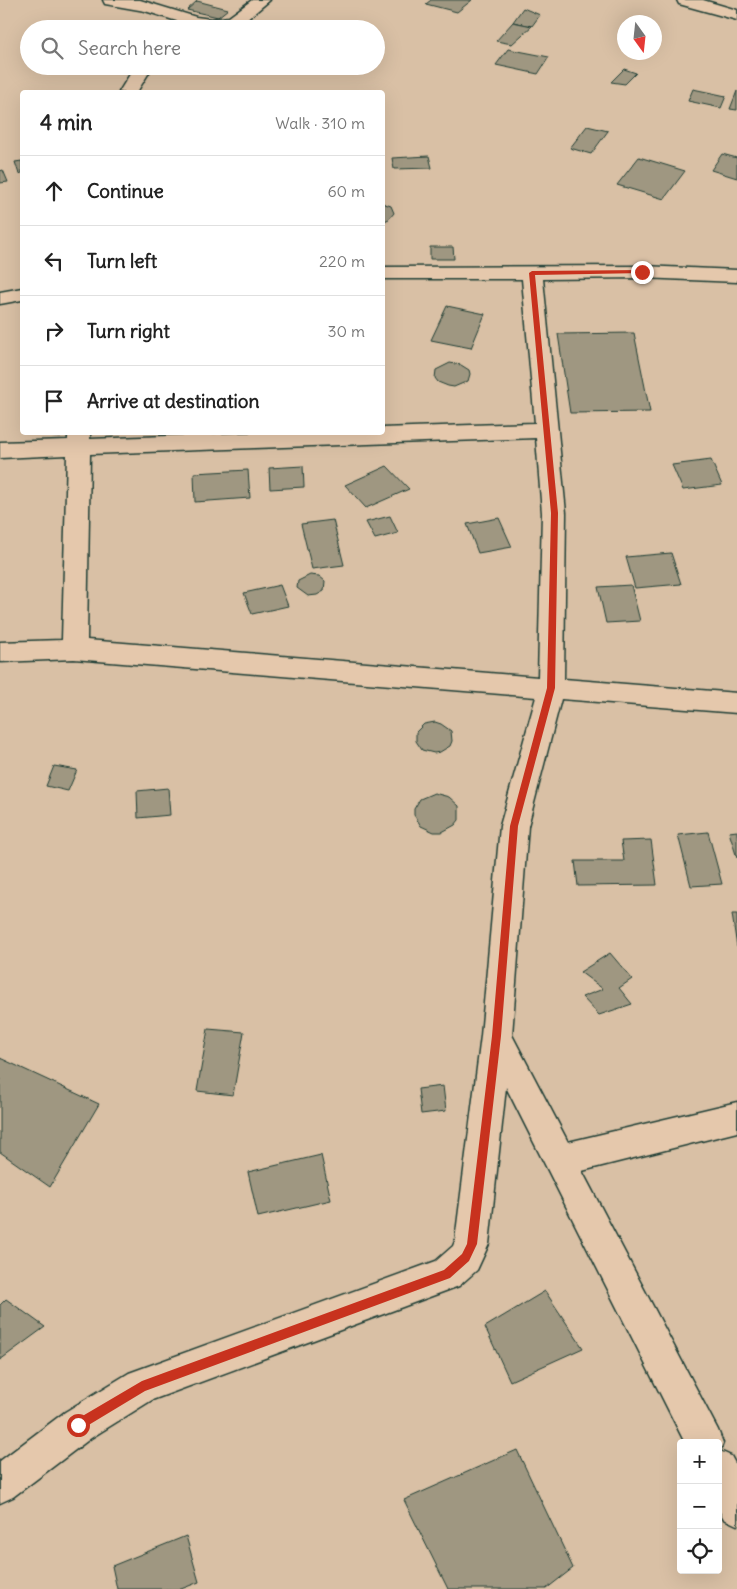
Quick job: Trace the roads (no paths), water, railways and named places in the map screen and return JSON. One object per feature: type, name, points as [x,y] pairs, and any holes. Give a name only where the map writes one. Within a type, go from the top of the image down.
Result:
[{"type":"street","points":[[111,0],[156,9],[172,20]]},
{"type":"street","points":[[233,20],[262,0]]},
{"type":"street","points":[[685,0],[737,15]]},
{"type":"street","points":[[129,90],[138,75]]},
{"type":"street","points":[[385,273],[642,272],[737,276]]},
{"type":"street","points":[[0,1484],[78,1425],[142,1386],[447,1274],[465,1258],[472,1244],[496,1036],[514,826],[551,688],[554,513],[532,273]]},
{"type":"street","points":[[0,298],[20,294]]},
{"type":"street","points":[[385,433],[546,430]]},
{"type":"street","points":[[0,450],[79,440],[312,435]]},
{"type":"street","points":[[74,649],[79,440]]},
{"type":"street","points":[[0,652],[74,649],[737,703]]},
{"type":"street","points":[[496,1036],[703,1439]]},
{"type":"street","points":[[561,1160],[737,1117]]},
{"type":"street","points":[[722,1477],[737,1506]]}]
